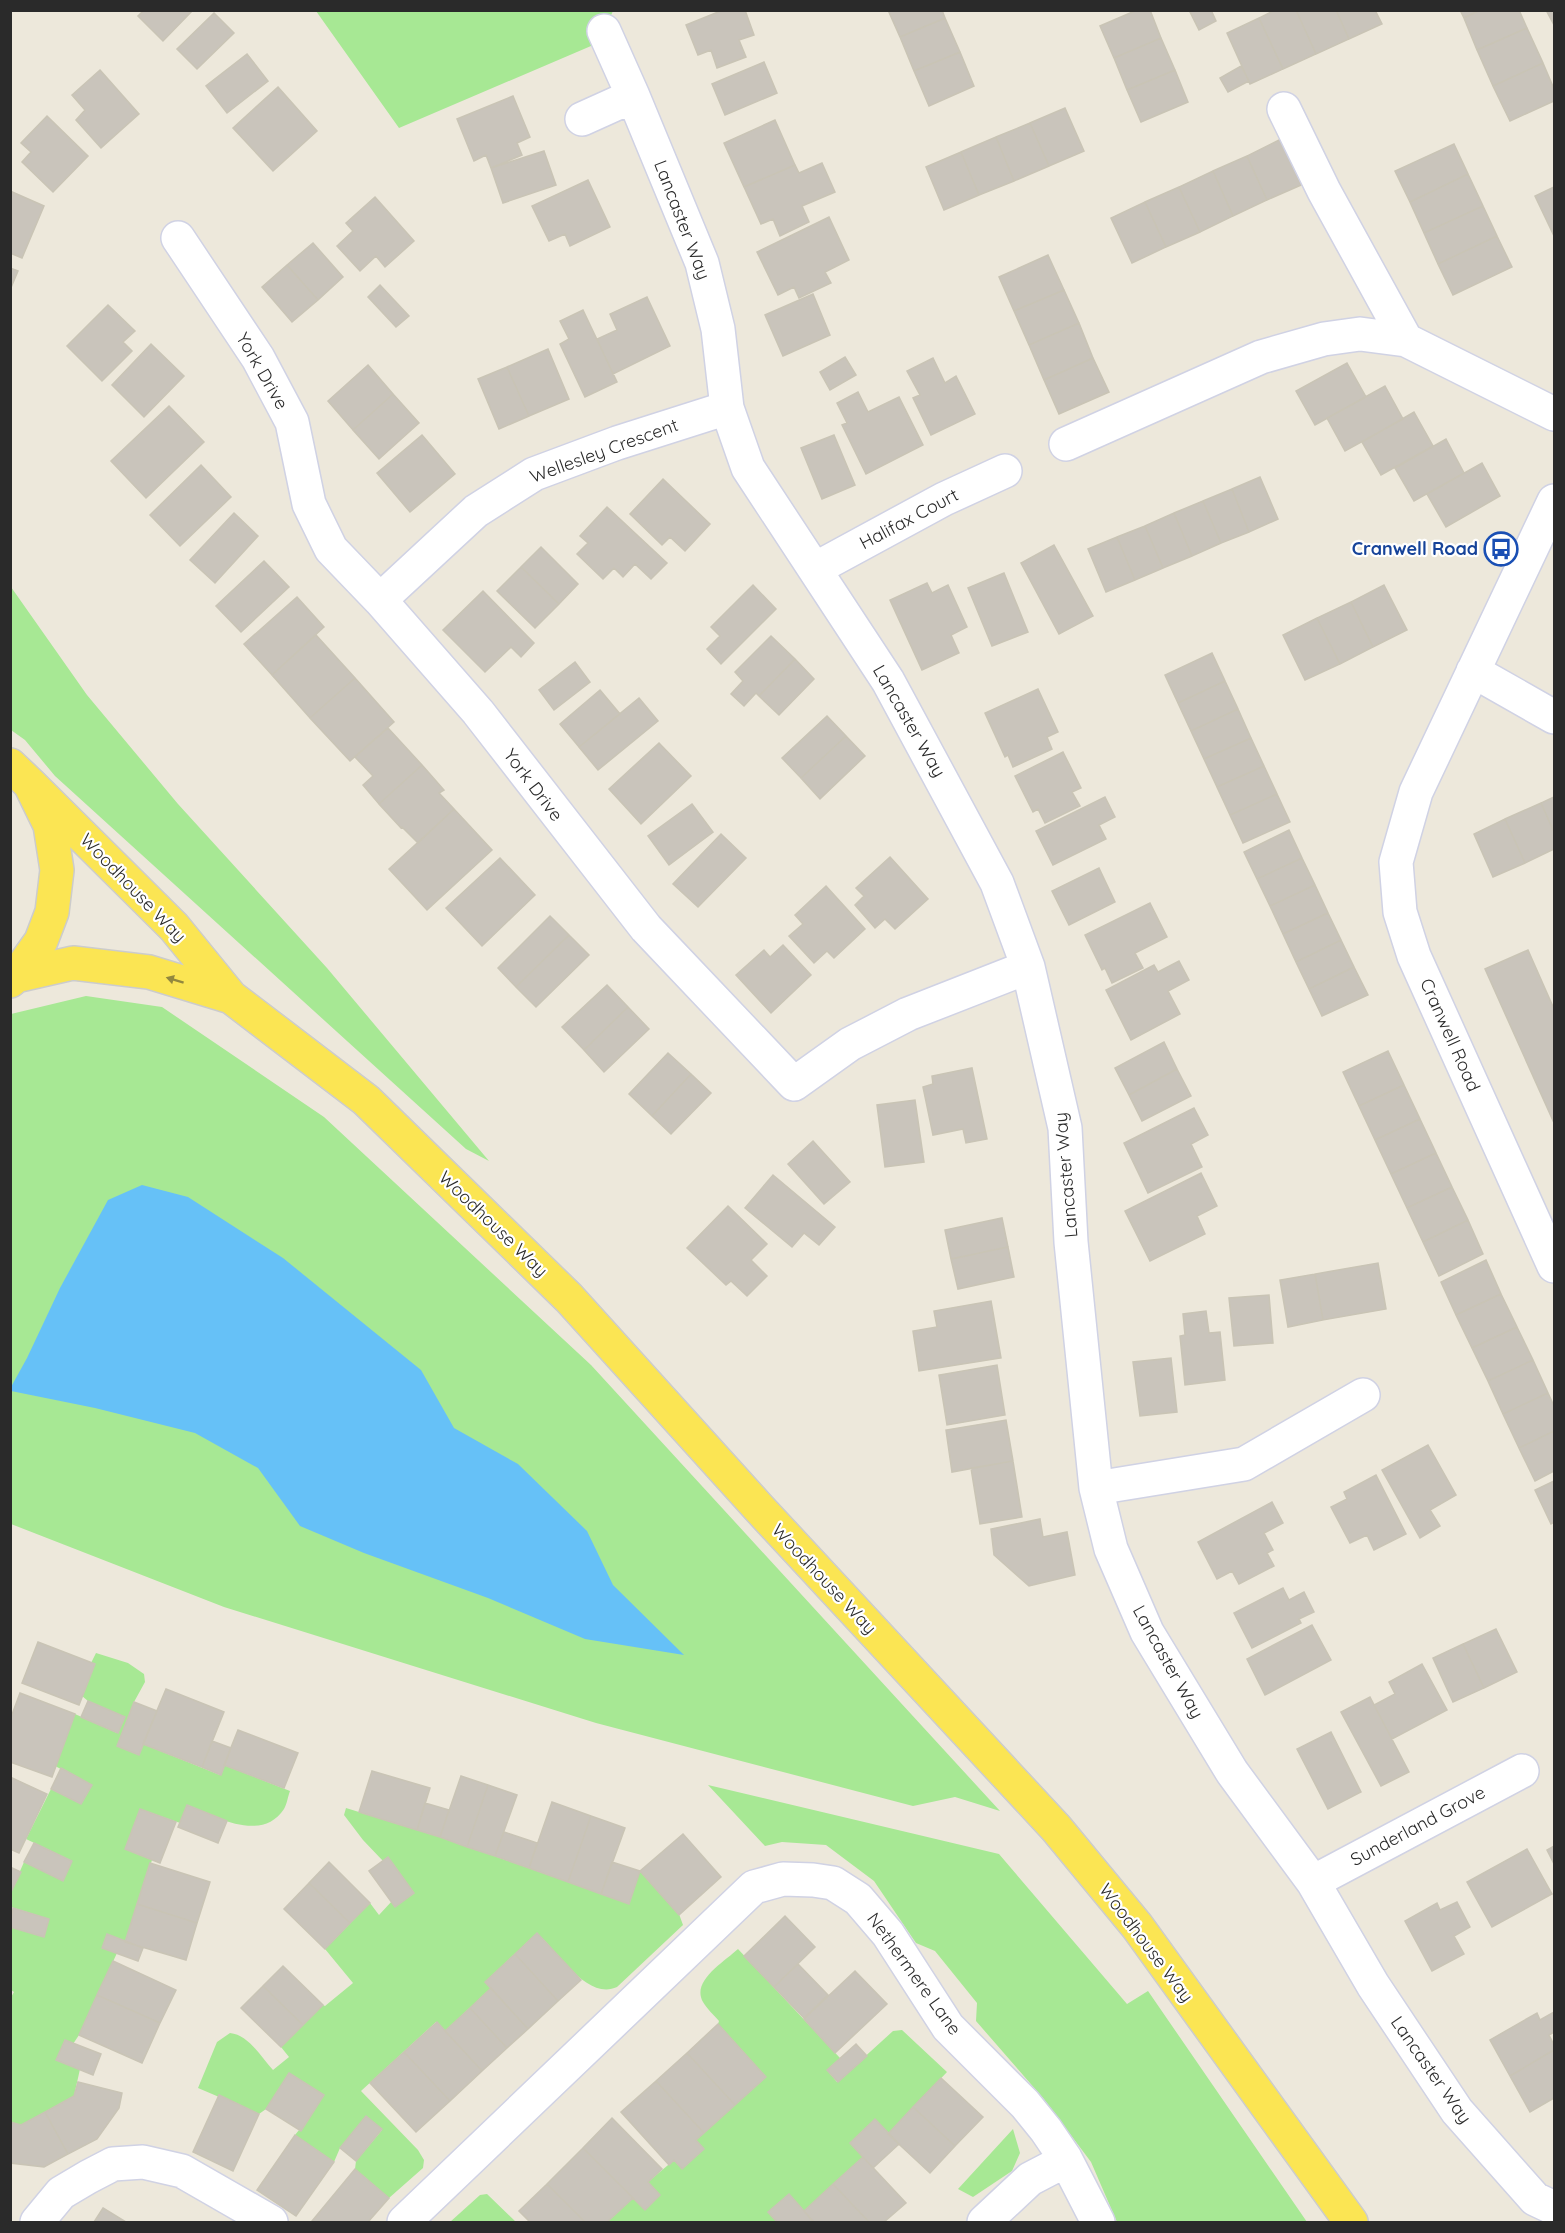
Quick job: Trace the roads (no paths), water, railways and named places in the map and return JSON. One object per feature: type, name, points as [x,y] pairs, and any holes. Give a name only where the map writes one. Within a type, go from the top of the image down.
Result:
[{"type":"main road","points":[[13,979],[41,941],[52,912],[57,870],[50,825],[20,775]]},
{"type":"main road","name":"Woodhouse Way","points":[[20,775],[174,927],[231,997],[366,1100],[569,1298],[766,1516],[1048,1819],[1137,1926],[1351,2223]]},
{"type":"main road","name":"Woodhouse Way","points":[[13,979],[73,963],[149,972],[231,997]]},
{"type":"street","name":"Lancaster Way","points":[[604,31],[702,263],[717,329],[727,408],[748,468],[888,681],[997,883],[1028,968],[1065,1128],[1071,1242],[1096,1488],[1112,1550],[1147,1632],[1232,1772],[1313,1882],[1373,1985],[1457,2111],[1535,2199],[1554,2208]]},
{"type":"street","points":[[582,119],[633,96]]},
{"type":"street","points":[[1284,109],[1323,191],[1406,340]]},
{"type":"street","name":"York Drive","points":[[178,238],[258,358],[292,422],[309,504],[331,549],[380,600],[478,711],[646,928],[794,1084],[850,1044],[908,1014],[1028,968]]},
{"type":"street","points":[[1066,444],[1261,357],[1324,339],[1360,334],[1406,340],[1554,414]]},
{"type":"street","name":"Wellesley Crescent","points":[[380,600],[476,511],[534,474],[617,443],[727,408]]},
{"type":"street","name":"Halifax Court","points":[[815,569],[944,499],[1005,471]]},
{"type":"street","name":"Cranwell Road","points":[[1554,501],[1416,792],[1396,862],[1400,912],[1414,956],[1554,1266]]},
{"type":"street","points":[[1473,671],[1554,717]]},
{"type":"street","points":[[1096,1488],[1244,1464],[1364,1395]]},
{"type":"street","name":"Sunderland Grove","points":[[1313,1882],[1522,1771]]},
{"type":"street","name":"Nethermere Lane","points":[[404,2223],[754,1887],[783,1879],[833,1883],[858,1899],[888,1934],[948,2026],[1025,2104],[1065,2158],[1098,2223]]},
{"type":"street","points":[[984,2223],[1029,2179],[1065,2158]]},
{"type":"street","points":[[37,2223],[61,2193],[88,2177],[113,2164],[143,2162],[182,2171],[271,2223]]},
{"type":"water","points":[[142,1185],[188,1197],[283,1258],[421,1370],[454,1428],[518,1464],[587,1531],[613,1585],[684,1655],[585,1639],[488,1598],[364,1553],[300,1526],[258,1468],[195,1433],[95,1408],[11,1391],[60,1288],[108,1200]]},
{"type":"place","name":"Cranwell Road","points":[[1501,549]]}]
